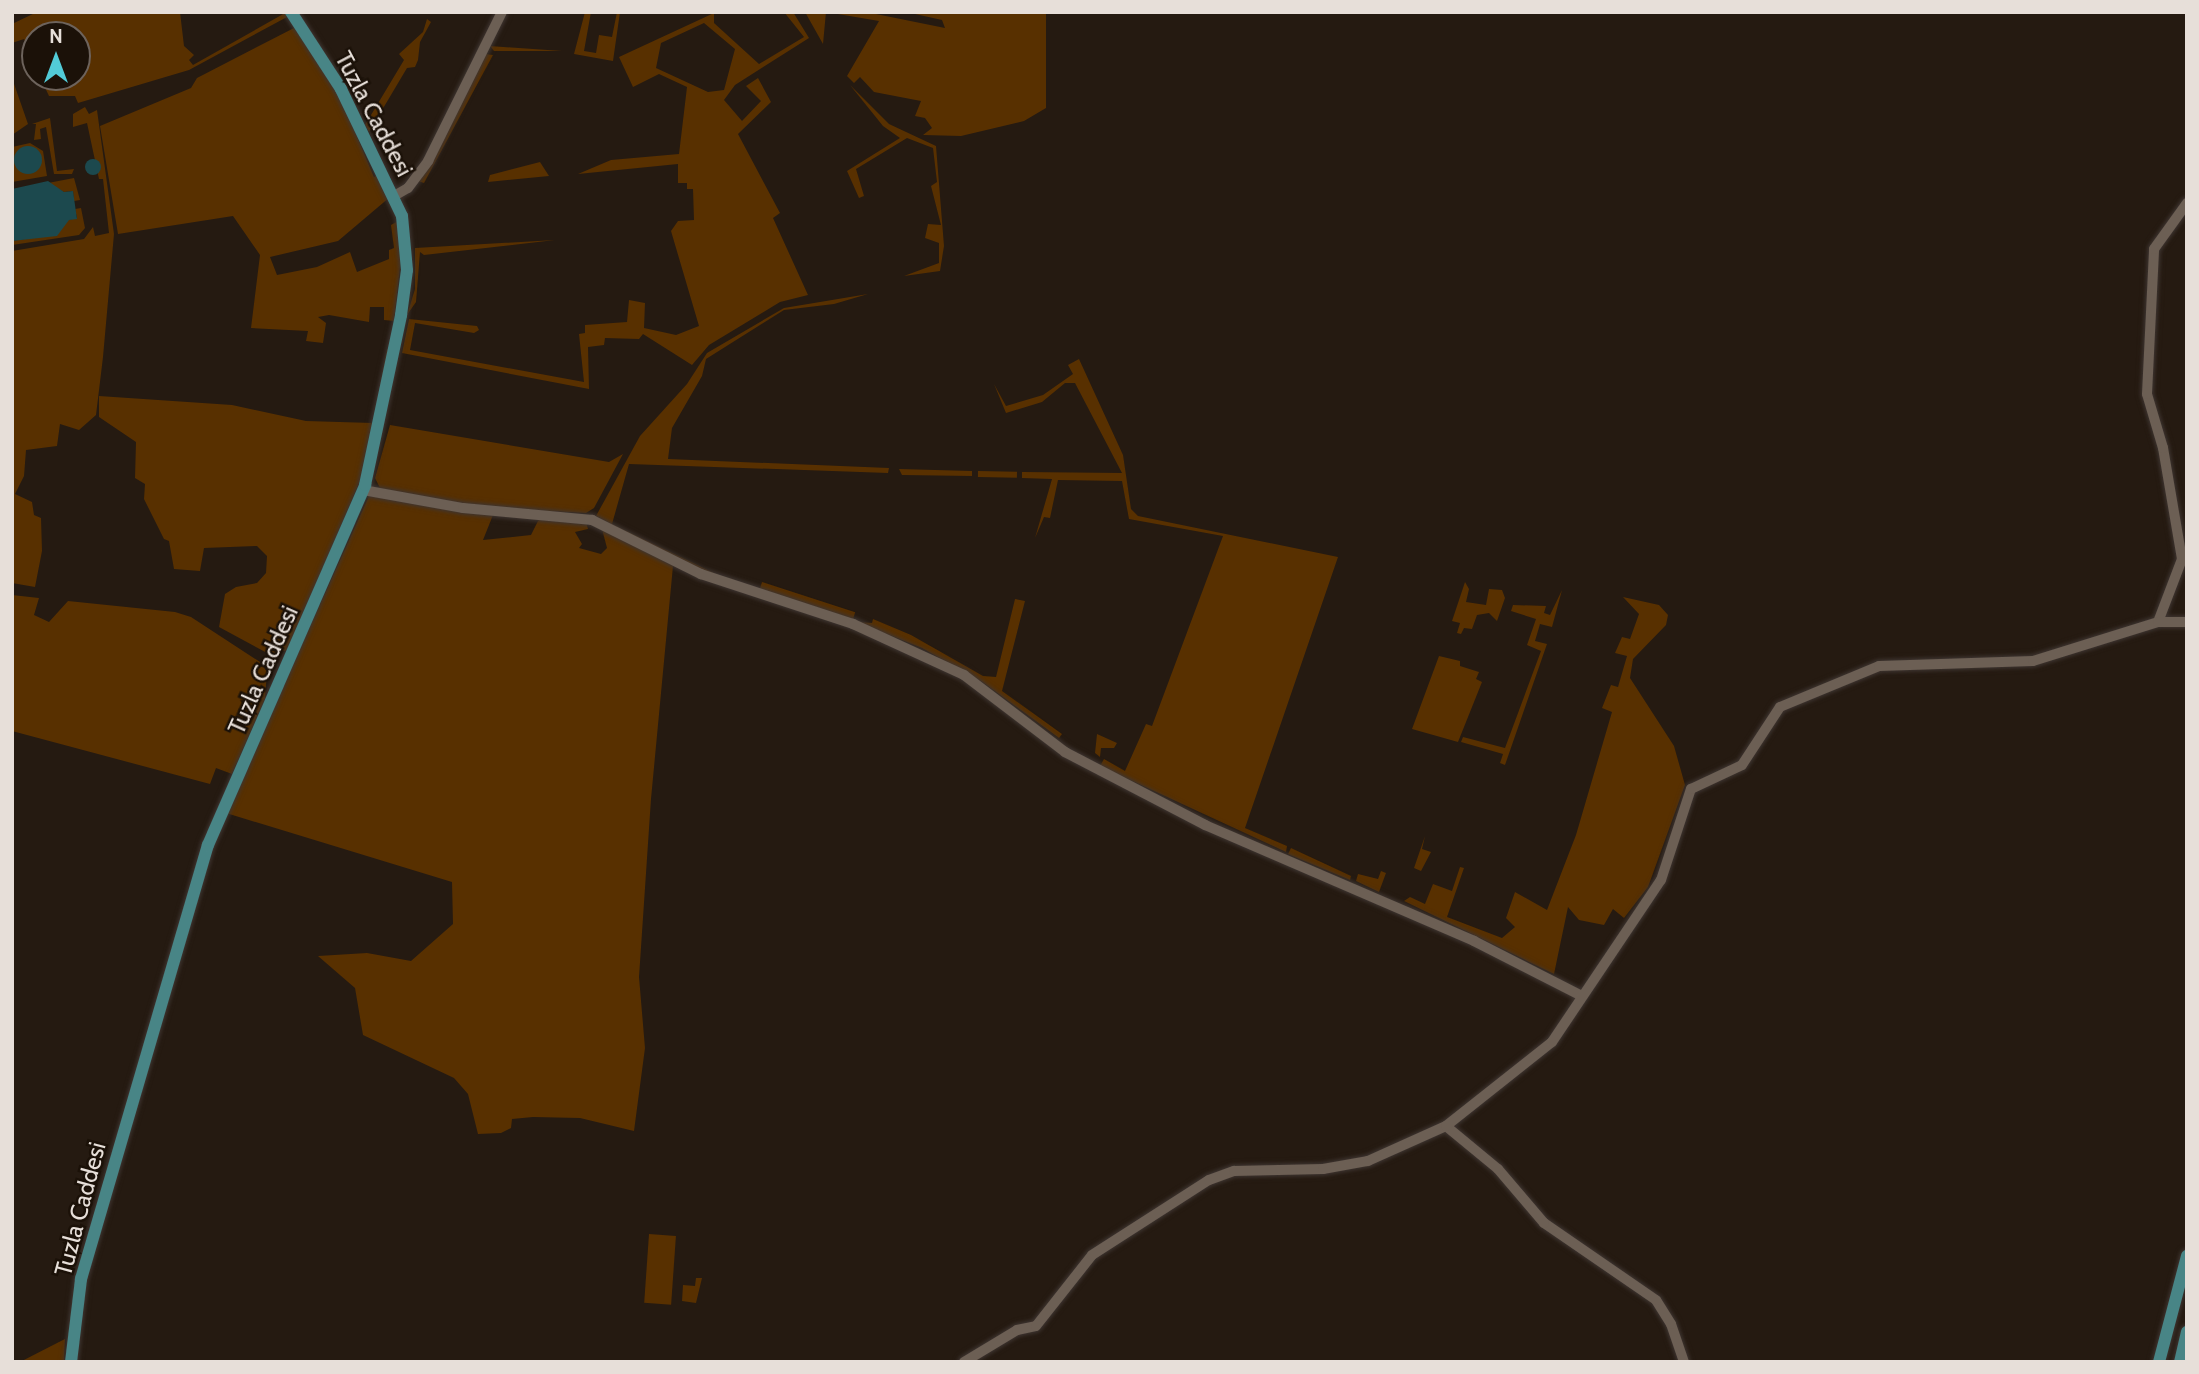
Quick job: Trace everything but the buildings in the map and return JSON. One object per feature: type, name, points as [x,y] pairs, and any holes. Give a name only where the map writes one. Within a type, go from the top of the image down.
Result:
[{"type":"main road","name":"Tuzla Caddesi","points":[[71,1362],[81,1279],[215,823],[363,490],[407,270],[402,216],[394,196],[341,89],[291,12]]},
{"type":"main road","points":[[2159,1362],[2187,1256]]},
{"type":"main road","points":[[2180,1362],[2187,1332]]},
{"type":"street","points":[[394,196],[408,188],[428,161],[502,12]]},
{"type":"street","points":[[2158,622],[2182,559],[2162,448],[2147,394],[2154,249],[2187,203]]},
{"type":"street","points":[[363,490],[463,508],[592,520],[701,574],[853,624],[964,675],[1065,752],[1193,820],[1474,941],[1582,996]]},
{"type":"street","points":[[964,1362],[1017,1330],[1036,1326],[1092,1255],[1209,1181],[1234,1171],[1324,1169],[1368,1161],[1446,1126],[1552,1042],[1661,880],[1691,789],[1742,765],[1780,707],[1879,666],[2033,661],[2158,622],[2187,622]]},
{"type":"street","points":[[1446,1126],[1498,1169],[1544,1223],[1656,1300],[1671,1324],[1684,1362]]},
{"type":"shaded area","points":[[37,12],[180,12],[184,46],[194,55],[189,60],[193,65],[285,13],[287,17],[189,70],[78,103],[75,96],[49,96],[47,91],[91,91],[91,21],[21,21],[21,40],[12,43],[12,24]]},
{"type":"shaded area","points":[[585,12],[591,12],[584,51],[596,53],[599,35],[612,37],[617,12],[620,12],[613,61],[574,54]]},
{"type":"shaded area","points":[[784,12],[793,12],[809,38],[735,85],[724,100],[742,121],[761,101],[746,86],[758,78],[771,102],[738,134],[780,213],[773,218],[808,295],[780,302],[709,345],[692,365],[643,334],[639,339],[605,338],[604,345],[588,347],[589,389],[402,353],[409,319],[477,326],[479,330],[474,333],[415,323],[410,350],[584,382],[579,334],[585,333],[585,325],[627,322],[629,300],[645,303],[644,328],[676,335],[699,326],[671,231],[678,221],[694,220],[693,189],[687,189],[687,183],[678,183],[678,164],[578,174],[611,160],[679,154],[687,87],[659,74],[633,87],[619,57],[714,13],[714,23],[759,64],[804,37]],"holes":[[[704,23],[735,49],[724,90],[708,92],[656,68],[661,43]]]},
{"type":"shaded area","points":[[805,12],[826,12],[823,44]]},
{"type":"shaded area","points":[[826,12],[866,12],[945,28],[942,20],[906,12],[1046,12],[1046,108],[1024,121],[961,136],[923,135],[932,128],[925,118],[915,116],[921,101],[874,92],[860,77],[854,83],[847,76],[879,21]]},
{"type":"shaded area","points":[[427,19],[431,22],[420,42],[415,67],[407,68],[369,132],[365,125],[404,60],[399,54],[423,32]]},
{"type":"shaded area","points":[[294,28],[338,92],[374,177],[378,175],[390,197],[338,241],[270,257],[277,275],[317,267],[350,252],[357,272],[389,259],[389,250],[394,248],[391,225],[398,221],[401,258],[394,321],[384,320],[384,307],[370,307],[369,322],[329,315],[318,317],[326,323],[323,343],[306,341],[308,331],[251,328],[260,255],[233,216],[118,234],[100,126],[191,88],[197,78]]},
{"type":"shaded area","points":[[490,46],[562,51],[494,51]]},
{"type":"shaded area","points":[[485,54],[493,55],[424,183],[418,181]]},
{"type":"shaded area","points":[[12,78],[28,124],[12,135],[14,121]]},
{"type":"shaded area","points":[[850,85],[889,124],[936,146],[944,246],[940,271],[904,276],[939,263],[939,243],[925,238],[928,224],[941,225],[931,186],[937,182],[933,148],[907,138],[856,169],[864,196],[859,198],[847,171],[900,138],[883,126]]},
{"type":"shaded area","points":[[85,107],[89,114],[97,110],[114,234],[103,357],[96,415],[79,430],[60,424],[57,446],[26,450],[24,476],[15,494],[32,502],[34,515],[41,518],[42,551],[35,587],[12,583],[12,251],[84,239],[93,227],[95,236],[109,233],[103,179],[99,179],[87,123],[73,127],[73,114]]},
{"type":"shaded area","points":[[50,118],[57,171],[74,169],[72,174],[54,174],[46,127],[40,129],[41,139],[34,140],[36,124],[32,124]]},
{"type":"shaded area","points":[[30,143],[43,151],[47,176],[12,182],[12,147]]},
{"type":"shaded area","points":[[540,162],[549,176],[488,182],[490,175]]},
{"type":"shaded area","points":[[74,178],[80,200],[74,201],[73,191],[64,192],[48,183]]},
{"type":"shaded area","points":[[81,208],[85,228],[79,235],[12,245],[12,241],[56,234],[68,220],[77,218],[75,209]]},
{"type":"shaded area","points":[[555,240],[424,255],[420,252],[416,302],[407,315],[415,289],[415,248]]},
{"type":"shaded area","points":[[868,294],[834,304],[784,310],[706,359],[702,376],[672,428],[668,459],[889,468],[888,473],[629,464],[612,524],[718,575],[702,572],[596,516],[640,436],[687,384],[707,353],[784,308]]},
{"type":"shaded area","points":[[387,349],[390,349],[362,476],[288,650],[269,654],[219,627],[225,594],[236,587],[257,583],[266,573],[267,556],[257,546],[204,548],[200,571],[174,569],[169,541],[164,539],[144,499],[145,484],[135,478],[136,442],[99,417],[99,396],[232,405],[306,421],[373,423]]},
{"type":"shaded area","points":[[1079,359],[1123,455],[1131,509],[1138,516],[1338,557],[1245,828],[1287,846],[1286,852],[1100,766],[1104,759],[1125,771],[1146,724],[1152,726],[1223,536],[1129,519],[1122,481],[1058,480],[1050,518],[1044,517],[1035,538],[1052,479],[1022,478],[1022,472],[1122,473],[1075,383],[1065,383],[1042,402],[1006,413],[994,384],[1006,406],[1043,395],[1073,374],[1068,365]]},
{"type":"shaded area","points":[[390,425],[609,462],[623,454],[594,508],[586,513],[488,508],[381,490],[375,478]]},
{"type":"shaded area","points":[[899,469],[972,471],[972,476],[902,475]]},
{"type":"shaded area","points":[[978,471],[1017,472],[1017,478],[978,477]]},
{"type":"shaded area","points":[[369,496],[493,515],[483,540],[531,535],[540,517],[586,522],[588,529],[575,532],[582,544],[579,548],[601,554],[607,548],[602,529],[673,566],[651,799],[639,977],[645,1048],[634,1131],[580,1118],[533,1117],[512,1119],[511,1128],[501,1133],[478,1134],[468,1094],[454,1078],[363,1035],[355,988],[318,956],[367,953],[411,961],[453,924],[452,882],[226,813]]},
{"type":"shaded area","points":[[762,582],[855,612],[853,619],[760,589]]},
{"type":"shaded area","points":[[1465,582],[1469,589],[1466,602],[1486,605],[1489,589],[1502,590],[1505,598],[1497,621],[1489,613],[1477,615],[1472,629],[1464,628],[1461,634],[1457,633],[1460,623],[1452,621]]},
{"type":"shaded area","points":[[1562,590],[1552,627],[1540,624],[1535,641],[1547,644],[1505,765],[1500,763],[1503,754],[1461,742],[1463,737],[1505,748],[1541,651],[1527,645],[1536,619],[1511,611],[1513,605],[1546,606],[1544,613],[1550,615]]},
{"type":"shaded area","points":[[12,595],[39,598],[34,615],[49,622],[68,601],[175,612],[191,617],[260,662],[267,672],[265,699],[232,774],[216,768],[210,784],[12,731]]},
{"type":"shaded area","points":[[1623,597],[1659,605],[1668,615],[1666,625],[1633,659],[1630,678],[1674,746],[1685,785],[1648,887],[1624,918],[1613,909],[1604,925],[1579,920],[1568,907],[1554,974],[1404,901],[1410,897],[1425,904],[1433,884],[1452,891],[1460,867],[1464,868],[1447,917],[1502,938],[1515,927],[1506,918],[1515,892],[1547,910],[1576,835],[1612,712],[1602,708],[1611,685],[1618,687],[1627,656],[1615,653],[1622,637],[1630,639],[1639,614]]},
{"type":"shaded area","points":[[1015,599],[1025,601],[1002,691],[1062,734],[1059,738],[981,681],[922,648],[857,622],[872,623],[873,619],[911,635],[983,676],[996,677]]},
{"type":"shaded area","points":[[1439,656],[1460,661],[1460,666],[1479,672],[1476,679],[1482,682],[1458,742],[1412,729]]},
{"type":"shaded area","points":[[1097,734],[1117,743],[1114,748],[1101,748],[1100,757],[1095,753]]},
{"type":"shaded area","points":[[1425,836],[1422,849],[1431,852],[1421,871],[1414,868]]},
{"type":"shaded area","points":[[1291,848],[1351,876],[1350,880],[1288,854]]},
{"type":"shaded area","points":[[1381,871],[1386,873],[1379,892],[1356,881],[1358,874],[1378,879]]},
{"type":"shaded area","points":[[649,1234],[676,1236],[671,1305],[644,1303]]},
{"type":"shaded area","points":[[696,1278],[702,1278],[696,1303],[682,1301],[683,1285],[695,1286]]},
{"type":"shaded area","points":[[65,1339],[64,1362],[20,1362],[59,1342]]},
{"type":"water","points":[[28,146],[38,150],[42,160],[38,170],[28,174],[18,170],[14,160],[18,150]]},
{"type":"water","points":[[90,159],[96,159],[101,167],[99,173],[90,175],[85,170],[85,164]]},
{"type":"water","points":[[48,181],[64,192],[73,191],[77,219],[69,220],[57,236],[12,241],[12,189]]}]
